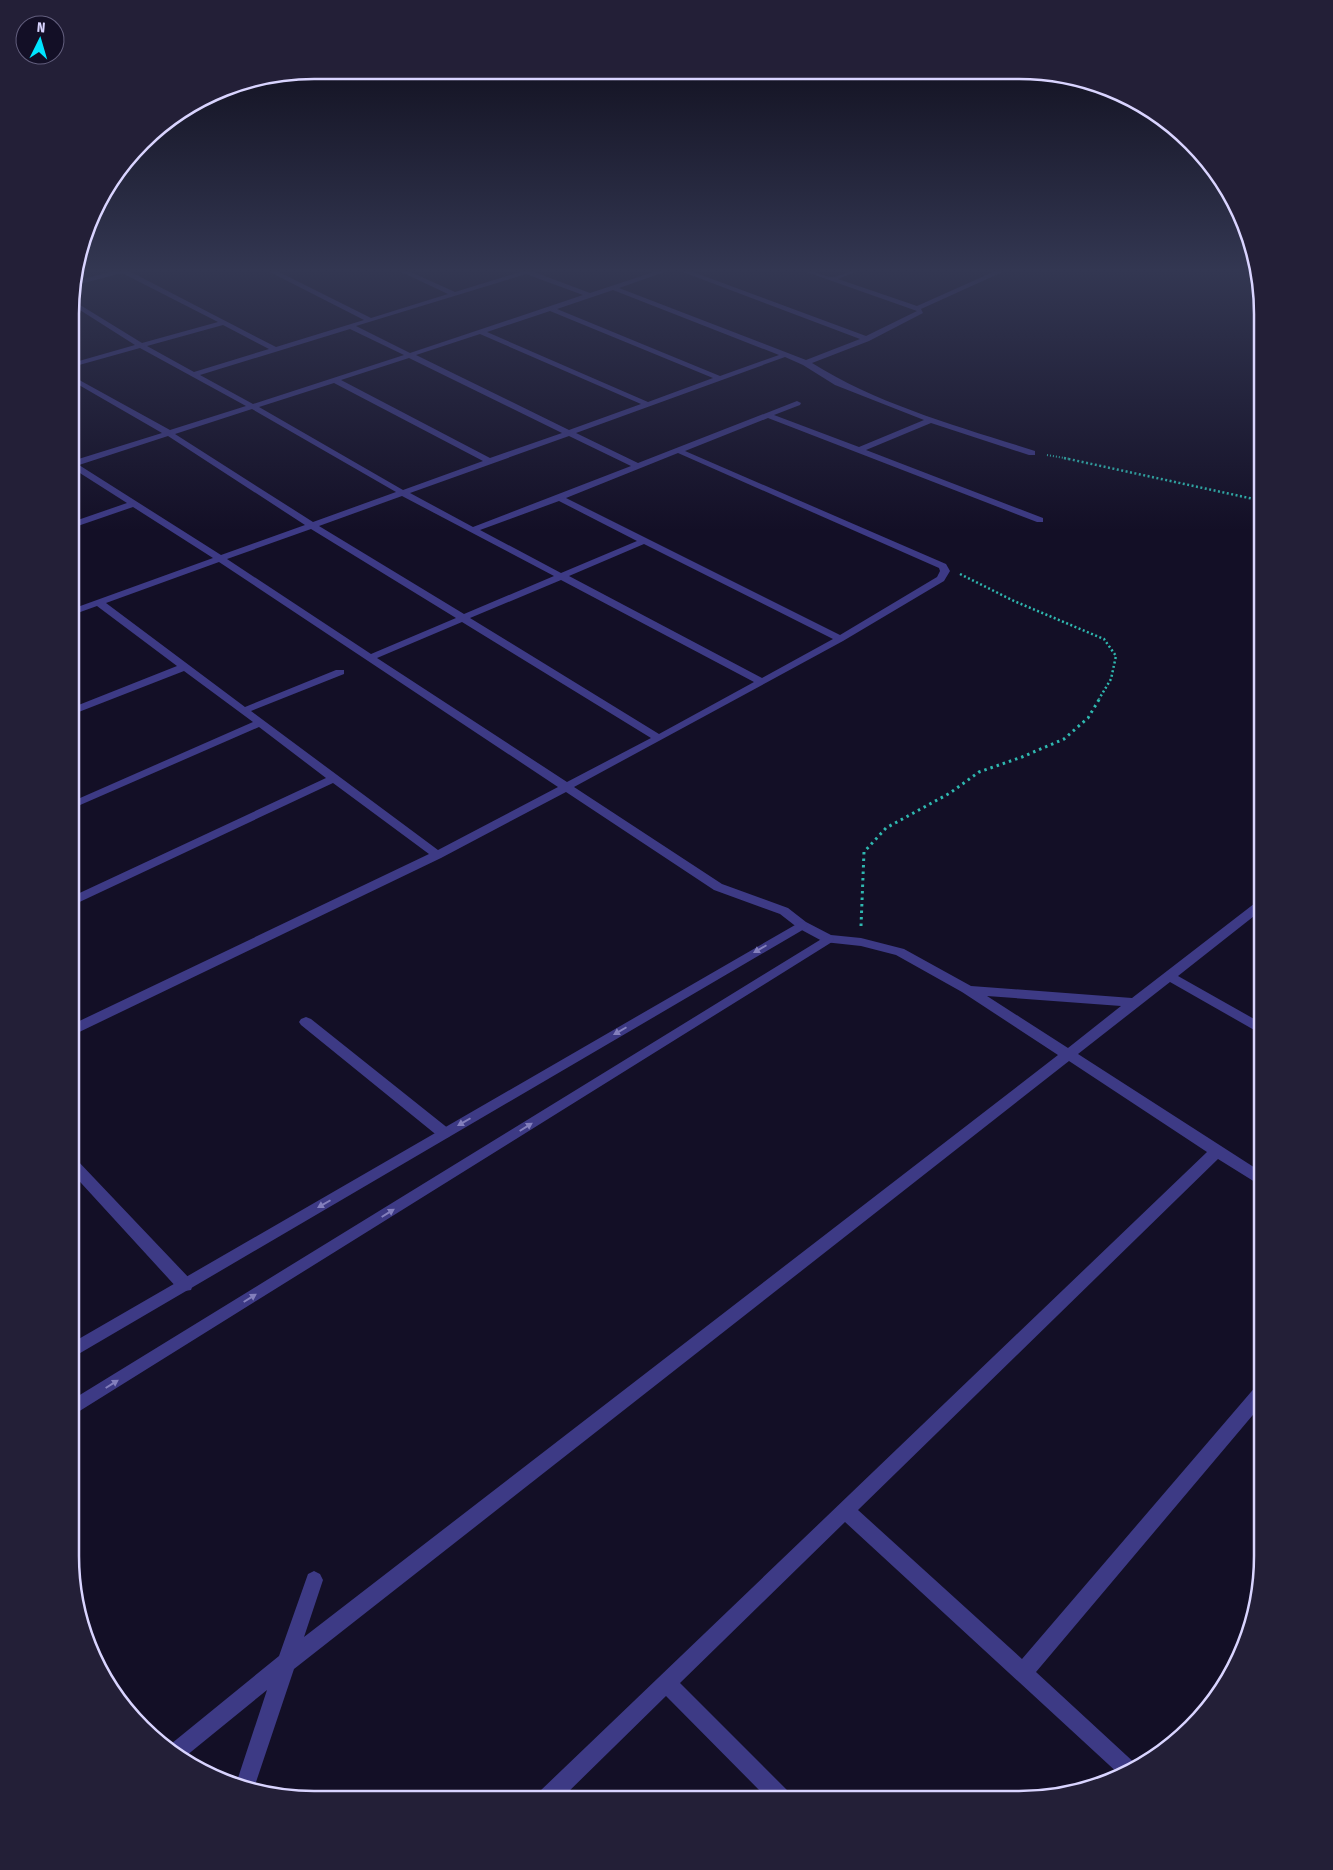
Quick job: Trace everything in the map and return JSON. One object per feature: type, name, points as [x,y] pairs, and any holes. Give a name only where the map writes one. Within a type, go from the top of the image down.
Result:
[{"type":"street","points":[[79,363],[104,356]]},
{"type":"street","points":[[161,356],[252,406],[401,492],[475,529],[762,682]]},
{"type":"street","points":[[195,374],[256,356]]},
{"type":"street","points":[[79,462],[406,356]]},
{"type":"street","points":[[413,356],[637,466]]},
{"type":"street","points":[[537,356],[646,404]]},
{"type":"street","points":[[665,356],[719,378]]},
{"type":"street","points":[[79,609],[781,356]]},
{"type":"street","points":[[788,356],[806,363],[838,384],[931,420],[1032,453]]},
{"type":"street","points":[[806,363],[823,356]]},
{"type":"street","points":[[335,380],[489,461]]},
{"type":"street","points":[[79,382],[169,433],[313,526],[659,738]]},
{"type":"street","points":[[475,529],[559,498],[797,403]]},
{"type":"street","points":[[768,414],[1040,520]]},
{"type":"street","points":[[859,450],[931,420]]},
{"type":"street","points":[[79,1027],[437,855],[762,682],[942,580],[945,571],[943,566],[677,450]]},
{"type":"street","points":[[79,469],[220,559],[718,887],[784,911],[802,925],[828,939],[860,942],[900,952],[967,990],[1254,1175]]},
{"type":"street","points":[[559,498],[840,639]]},
{"type":"street","points":[[79,523],[134,504]]},
{"type":"street","points":[[369,658],[644,541]]},
{"type":"street","points":[[98,602],[437,855]]},
{"type":"street","points":[[79,709],[184,667]]},
{"type":"street","points":[[243,711],[340,672]]},
{"type":"street","points":[[79,802],[260,723]]},
{"type":"street","points":[[79,898],[334,778]]},
{"type":"street","points":[[179,1749],[287,1662],[1066,1055],[1254,914]]},
{"type":"street","points":[[79,1347],[802,925]]},
{"type":"street","points":[[79,1404],[828,939]]},
{"type":"street","points":[[1170,977],[1254,1025]]},
{"type":"street","points":[[967,990],[1135,1003]]},
{"type":"street","points":[[306,1022],[444,1133]]},
{"type":"street","points":[[554,1791],[1216,1152]]},
{"type":"street","points":[[79,1172],[185,1285]]},
{"type":"street","points":[[1022,1672],[1254,1399]]},
{"type":"street","points":[[845,1510],[1125,1766]]},
{"type":"street","points":[[247,1781],[314,1580]]},
{"type":"street","points":[[666,1682],[774,1791]]},
{"type":"path","points":[[1032,453],[1125,470],[1254,499]]},
{"type":"path","points":[[860,942],[864,852],[886,828],[950,793],[979,772],[1022,757],[1064,739],[1088,718],[1111,679],[1116,656],[1104,639],[1014,601],[943,566]]}]
